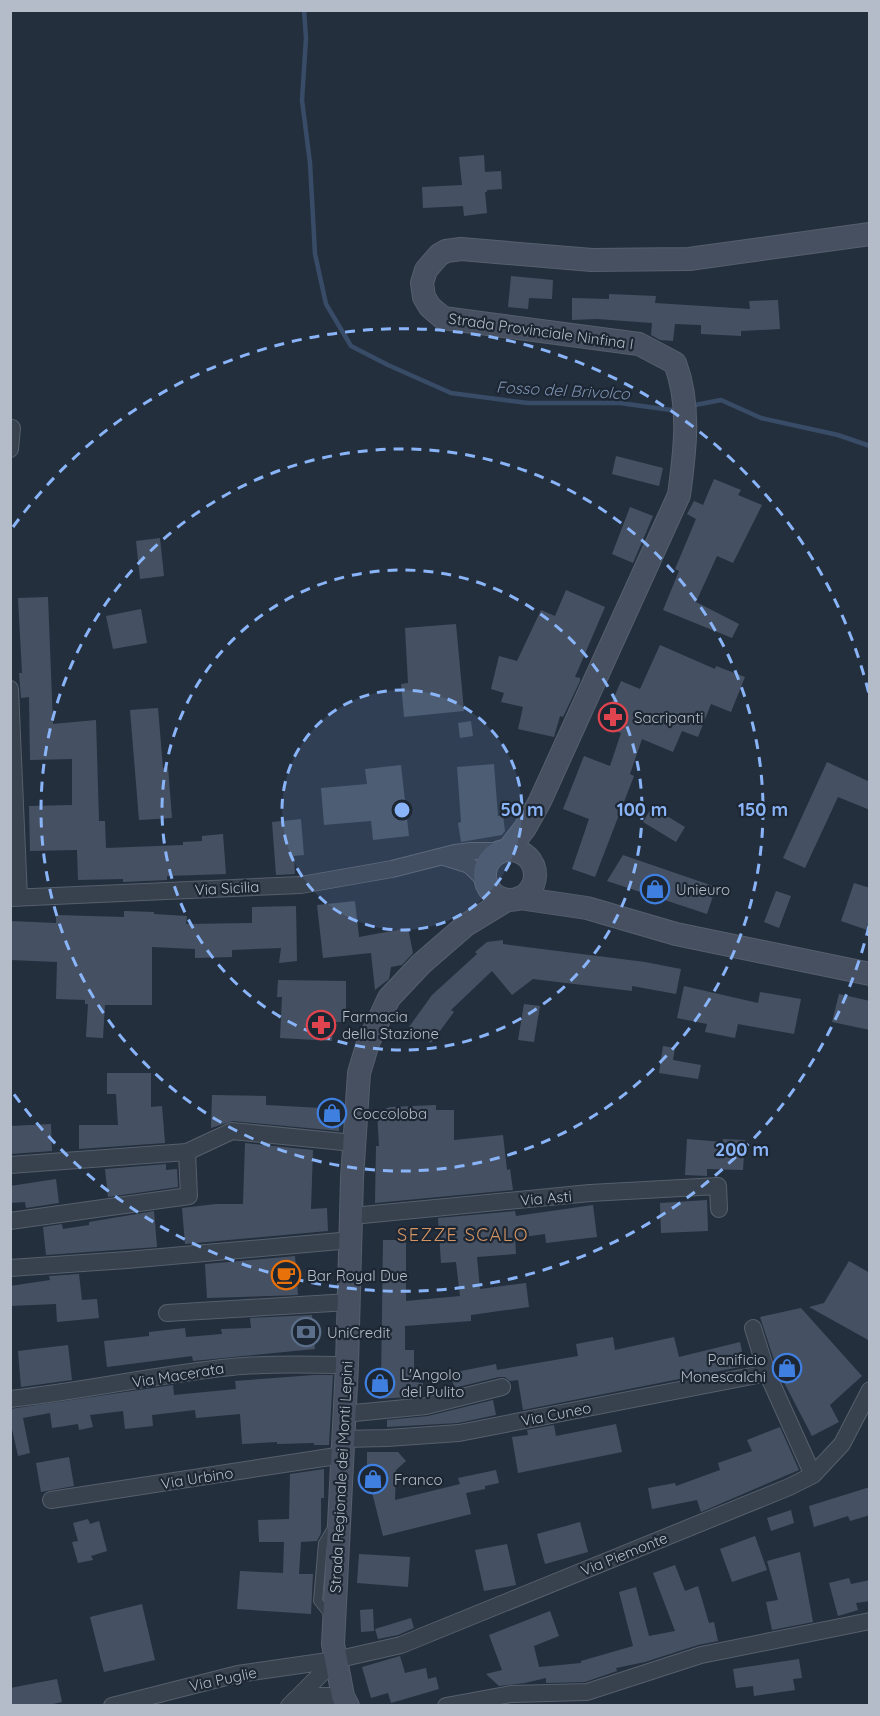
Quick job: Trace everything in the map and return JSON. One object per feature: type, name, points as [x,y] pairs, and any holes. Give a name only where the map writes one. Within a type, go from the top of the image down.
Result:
[{"type":"street","name":"Strada Provinciale Ninfina I","points":[[504,850],[525,828],[540,801],[679,495],[686,442],[682,380],[675,363],[639,344],[443,318],[433,310],[424,297],[422,283],[426,270],[439,255],[446,251],[461,249],[592,260],[689,259],[870,234]]},
{"type":"street","points":[[10,448],[12,428]]},
{"type":"street","points":[[10,689],[14,898]]},
{"type":"street","name":"Strada Provinciale Ninfina I","points":[[534,866],[540,801]]},
{"type":"street","points":[[486,883],[486,867],[494,855],[504,850],[520,852],[559,890],[587,908]]},
{"type":"street","name":"Via Sicilia","points":[[14,898],[301,885],[393,869],[471,851],[504,850]]},
{"type":"street","points":[[440,857],[463,862],[475,870],[495,895],[587,908],[676,934],[870,974]]},
{"type":"street","points":[[513,899],[531,889],[535,876],[534,866]]},
{"type":"street","name":"Strada Regionale dei Monti Lepini","points":[[466,925],[486,883]]},
{"type":"street","name":"Strada Regionale dei Monti Lepini","points":[[340,1702],[335,1660],[335,1622],[347,1365],[354,1143],[359,1073],[368,1043],[389,998],[421,964],[466,925],[513,899]]},
{"type":"street","points":[[10,1165],[187,1152],[232,1131],[354,1143]]},
{"type":"street","points":[[10,1221],[189,1196],[187,1152]]},
{"type":"street","name":"Via Asti","points":[[352,1216],[590,1193],[718,1186],[719,1209]]},
{"type":"street","points":[[10,1268],[351,1240]]},
{"type":"street","points":[[167,1313],[349,1302]]},
{"type":"street","points":[[753,1328],[767,1373],[813,1474]]},
{"type":"street","name":"Via Macerata","points":[[10,1400],[70,1393],[168,1375],[234,1367],[347,1365]]},
{"type":"street","name":"Via Cuneo","points":[[343,1447],[459,1432],[767,1373]]},
{"type":"street","points":[[344,1414],[426,1406],[502,1387]]},
{"type":"street","name":"Via Piemonte","points":[[335,1660],[401,1645],[789,1487],[813,1474],[842,1444],[870,1390]]},
{"type":"street","name":"Via Urbino","points":[[51,1500],[343,1447]]},
{"type":"street","points":[[446,1706],[511,1694],[587,1692],[701,1655],[870,1621]]},
{"type":"street","points":[[291,1704],[335,1660]]},
{"type":"street","name":"Via Puglie","points":[[112,1706],[238,1674],[335,1660]]},
{"type":"street","points":[[291,1704],[311,1696],[340,1702]]},
{"type":"building","points":[[484,155],[485,172],[501,171],[502,189],[485,192],[487,213],[464,216],[463,206],[423,208],[422,187],[462,185],[459,157]]},
{"type":"building","points":[[511,276],[553,280],[552,299],[529,298],[528,309],[508,307]]},
{"type":"building","points":[[609,294],[656,296],[655,303],[750,309],[749,301],[778,300],[780,329],[741,331],[741,336],[701,334],[701,325],[675,324],[673,341],[660,340],[651,335],[652,323],[597,319],[572,320],[572,298],[609,299]]},
{"type":"building","points":[[616,456],[663,468],[659,486],[612,474]]},
{"type":"building","points":[[714,479],[741,490],[738,495],[762,505],[733,563],[717,556],[696,602],[739,624],[732,638],[663,610],[679,571],[675,569],[696,519],[687,514],[694,501],[703,505]]},
{"type":"building","points":[[630,507],[653,516],[633,563],[612,554]]},
{"type":"building","points":[[160,538],[164,576],[140,579],[136,541]]},
{"type":"building","points":[[566,590],[605,607],[575,677],[580,678],[580,681],[563,717],[560,716],[554,737],[518,729],[523,707],[501,702],[504,693],[491,689],[499,656],[517,661],[541,610],[555,616]]},
{"type":"building","points":[[48,597],[53,724],[96,720],[99,821],[105,821],[106,848],[183,845],[183,842],[202,841],[202,836],[223,834],[226,874],[167,876],[167,880],[123,882],[123,879],[78,880],[77,850],[30,851],[29,806],[72,805],[72,759],[30,760],[29,697],[21,698],[18,598]]},
{"type":"building","points":[[141,609],[147,643],[113,649],[106,616]]},
{"type":"building","points":[[456,624],[464,711],[404,717],[401,684],[408,683],[405,628]]},
{"type":"building","points":[[660,645],[715,669],[716,666],[745,677],[731,712],[711,704],[698,737],[682,731],[673,752],[642,739],[630,774],[634,776],[595,877],[572,869],[589,819],[563,809],[584,756],[610,766],[621,733],[602,725],[621,681],[640,689]]},
{"type":"building","points":[[158,708],[163,768],[168,767],[172,818],[139,820],[130,710]]},
{"type":"building","points":[[471,721],[473,736],[460,738],[458,723]]},
{"type":"building","points":[[827,762],[870,782],[870,810],[838,797],[805,868],[783,858]]},
{"type":"building","points":[[494,764],[498,816],[503,815],[505,831],[502,835],[461,842],[458,823],[461,822],[457,767]]},
{"type":"building","points":[[401,765],[409,836],[373,840],[371,821],[324,825],[321,788],[367,784],[365,769]]},
{"type":"building","points":[[652,807],[685,827],[676,842],[643,822]]},
{"type":"building","points":[[301,819],[304,855],[294,856],[295,874],[276,875],[272,822]]},
{"type":"building","points":[[623,855],[716,887],[707,914],[607,881]]},
{"type":"building","points":[[854,883],[870,888],[870,924],[867,930],[841,921]]},
{"type":"building","points":[[776,891],[791,896],[779,928],[764,922]]},
{"type":"building","points":[[355,901],[359,937],[408,928],[413,953],[402,965],[391,967],[389,979],[375,990],[371,953],[323,958],[317,905]]},
{"type":"building","points":[[296,906],[297,961],[279,963],[281,948],[232,950],[232,957],[195,958],[195,949],[152,947],[152,1005],[105,1005],[103,1038],[86,1037],[88,1004],[85,1004],[85,1000],[56,999],[57,962],[10,960],[10,921],[56,923],[56,915],[124,917],[124,911],[187,916],[186,924],[252,923],[252,907]]},
{"type":"building","points":[[503,940],[503,944],[645,962],[681,969],[676,994],[632,986],[632,991],[533,979],[512,995],[492,971],[451,1010],[454,1012],[431,1043],[409,1027],[432,995],[477,954],[475,952],[487,942]]},
{"type":"building","points":[[278,980],[346,981],[346,1022],[333,1022],[332,1041],[280,1038],[282,997],[277,997]]},
{"type":"building","points":[[684,986],[758,1003],[760,992],[801,999],[794,1034],[738,1024],[735,1038],[705,1032],[707,1024],[677,1018]]},
{"type":"building","points":[[839,994],[870,1001],[870,1030],[832,1022]]},
{"type":"building","points":[[524,1004],[540,1006],[534,1042],[518,1040]]},
{"type":"building","points":[[663,1046],[675,1048],[673,1060],[701,1065],[698,1079],[659,1073]]},
{"type":"building","points":[[107,1073],[151,1073],[151,1107],[162,1106],[165,1143],[79,1149],[79,1125],[118,1125],[116,1094],[107,1094]]},
{"type":"building","points":[[212,1095],[266,1096],[266,1105],[340,1109],[339,1131],[233,1121],[211,1128]]},
{"type":"building","points":[[436,1105],[436,1110],[454,1110],[454,1140],[503,1135],[507,1170],[510,1169],[513,1190],[375,1203],[376,1146],[379,1146],[377,1112],[390,1107]]},
{"type":"building","points":[[51,1124],[52,1151],[10,1154],[10,1126]]},
{"type":"building","points":[[687,1139],[723,1142],[723,1139],[745,1140],[743,1170],[707,1169],[707,1176],[685,1175]]},
{"type":"building","points":[[245,1143],[313,1150],[311,1209],[327,1208],[328,1231],[185,1244],[182,1208],[243,1204]]},
{"type":"building","points":[[166,1164],[166,1170],[177,1169],[178,1187],[108,1197],[105,1169]]},
{"type":"building","points":[[56,1179],[59,1203],[26,1208],[25,1202],[10,1203],[10,1186]]},
{"type":"building","points":[[707,1200],[708,1231],[661,1233],[660,1203]]},
{"type":"building","points":[[593,1205],[597,1237],[546,1243],[545,1234],[515,1238],[516,1254],[477,1257],[480,1289],[526,1283],[529,1307],[471,1315],[471,1321],[405,1326],[405,1350],[414,1350],[414,1382],[423,1383],[423,1396],[378,1399],[378,1384],[381,1384],[383,1240],[406,1240],[406,1301],[460,1296],[456,1262],[441,1263],[438,1218],[515,1211],[516,1216]]},
{"type":"building","points":[[154,1211],[157,1247],[46,1255],[43,1227],[62,1224],[63,1229],[89,1225],[89,1222]]},
{"type":"building","points":[[295,1256],[298,1295],[207,1298],[205,1264]]},
{"type":"building","points":[[849,1261],[870,1273],[870,1341],[809,1307],[824,1303]]},
{"type":"building","points":[[79,1274],[82,1300],[97,1299],[99,1318],[57,1322],[56,1304],[10,1306],[10,1286],[50,1280],[49,1276]]},
{"type":"building","points":[[801,1308],[862,1376],[830,1405],[839,1422],[812,1436],[777,1369],[760,1317]]},
{"type":"building","points":[[312,1315],[315,1349],[193,1361],[192,1356],[107,1367],[104,1341],[149,1336],[149,1332],[185,1328],[186,1337],[222,1334],[221,1329],[251,1328],[250,1318]]},
{"type":"building","points":[[613,1337],[615,1350],[674,1337],[679,1357],[740,1342],[745,1366],[523,1410],[518,1380],[510,1381],[505,1377],[499,1377],[454,1388],[451,1373],[496,1364],[497,1370],[578,1356],[576,1344]]},
{"type":"building","points":[[68,1345],[72,1380],[21,1387],[18,1351]]},
{"type":"building","points":[[333,1375],[329,1445],[277,1444],[277,1442],[242,1444],[240,1414],[196,1418],[195,1410],[152,1415],[153,1426],[125,1429],[123,1411],[90,1415],[93,1427],[79,1430],[78,1424],[52,1428],[50,1413],[23,1418],[30,1453],[18,1456],[10,1420],[10,1409],[173,1385],[174,1395],[236,1389],[235,1381]]},
{"type":"building","points":[[493,1400],[496,1415],[458,1423],[387,1427],[387,1420],[428,1416]]},
{"type":"building","points":[[616,1424],[622,1452],[518,1473],[512,1437],[528,1435],[527,1430],[554,1425],[556,1436]]},
{"type":"building","points":[[780,1427],[799,1470],[701,1512],[697,1500],[652,1509],[648,1488],[675,1483],[676,1486],[720,1470],[718,1463],[752,1451],[747,1440]]},
{"type":"building","points":[[367,1452],[398,1452],[406,1461],[396,1470],[395,1500],[460,1484],[458,1478],[496,1470],[499,1483],[466,1493],[471,1514],[383,1536],[371,1488],[367,1488]]},
{"type":"building","points":[[69,1457],[74,1486],[41,1492],[36,1463]]},
{"type":"building","points":[[324,1469],[321,1533],[317,1541],[301,1542],[299,1574],[313,1574],[311,1614],[237,1609],[240,1571],[283,1573],[284,1542],[259,1542],[258,1520],[289,1519],[290,1474]]},
{"type":"building","points":[[870,1487],[870,1515],[850,1521],[848,1516],[814,1527],[809,1506]]},
{"type":"building","points":[[791,1510],[794,1523],[771,1531],[767,1518]]},
{"type":"building","points":[[88,1519],[90,1524],[99,1521],[107,1551],[91,1556],[93,1560],[78,1563],[72,1542],[78,1541],[73,1523]]},
{"type":"building","points":[[580,1522],[588,1552],[545,1564],[537,1534]]},
{"type":"building","points":[[755,1536],[767,1570],[732,1582],[720,1549]]},
{"type":"building","points":[[507,1544],[516,1585],[484,1591],[475,1550]]},
{"type":"building","points":[[800,1552],[813,1622],[772,1630],[766,1602],[778,1600],[767,1561]]},
{"type":"building","points":[[359,1554],[410,1557],[408,1587],[357,1583]]},
{"type":"building","points":[[675,1565],[685,1591],[698,1586],[709,1623],[714,1622],[718,1641],[616,1668],[617,1671],[585,1682],[546,1683],[546,1678],[499,1686],[486,1674],[502,1670],[489,1635],[550,1611],[559,1636],[534,1646],[539,1667],[581,1663],[581,1661],[633,1646],[619,1592],[636,1587],[649,1636],[675,1631],[653,1573]]},
{"type":"building","points":[[849,1578],[851,1584],[870,1580],[870,1601],[856,1603],[858,1610],[838,1616],[829,1583]]},
{"type":"building","points":[[142,1604],[155,1660],[104,1672],[90,1617]]},
{"type":"building","points":[[373,1609],[374,1631],[361,1632],[360,1610]]},
{"type":"building","points":[[411,1618],[414,1628],[398,1635],[378,1639],[375,1629]]},
{"type":"building","points":[[400,1656],[405,1673],[426,1668],[428,1679],[436,1677],[439,1689],[391,1703],[388,1693],[371,1698],[362,1667]]},
{"type":"building","points":[[799,1659],[802,1678],[793,1679],[795,1690],[754,1696],[753,1686],[736,1688],[733,1669]]},
{"type":"building","points":[[57,1679],[62,1702],[44,1706],[10,1706],[10,1688]]},
{"type":"waterway","name":"Fosso del Brivolco","points":[[304,10],[306,38],[302,100],[310,163],[315,254],[326,304],[351,346],[451,393],[528,403],[620,403],[671,410],[679,408]]},
{"type":"waterway","name":"Fosso del Brivolco","points":[[690,406],[721,400],[761,418],[838,435],[870,446]]},
{"type":"place","name":"Sacripanti","points":[[613,717]]},
{"type":"place","name":"Unieuro","points":[[655,889]]},
{"type":"place","name":"Farmacia della Stazione","points":[[321,1025]]},
{"type":"place","name":"Coccoloba","points":[[332,1113]]},
{"type":"place","name":"Bar Royal Due","points":[[286,1275]]},
{"type":"place","name":"UniCredit","points":[[306,1332]]},
{"type":"place","name":"Panificio Monescalchi","points":[[787,1368]]},
{"type":"place","name":"L'Angolo del Pulito","points":[[380,1383]]},
{"type":"place","name":"Franco","points":[[373,1479]]},
{"type":"district","name":"SEZZE SCALO","points":[[463,1234]]}]
